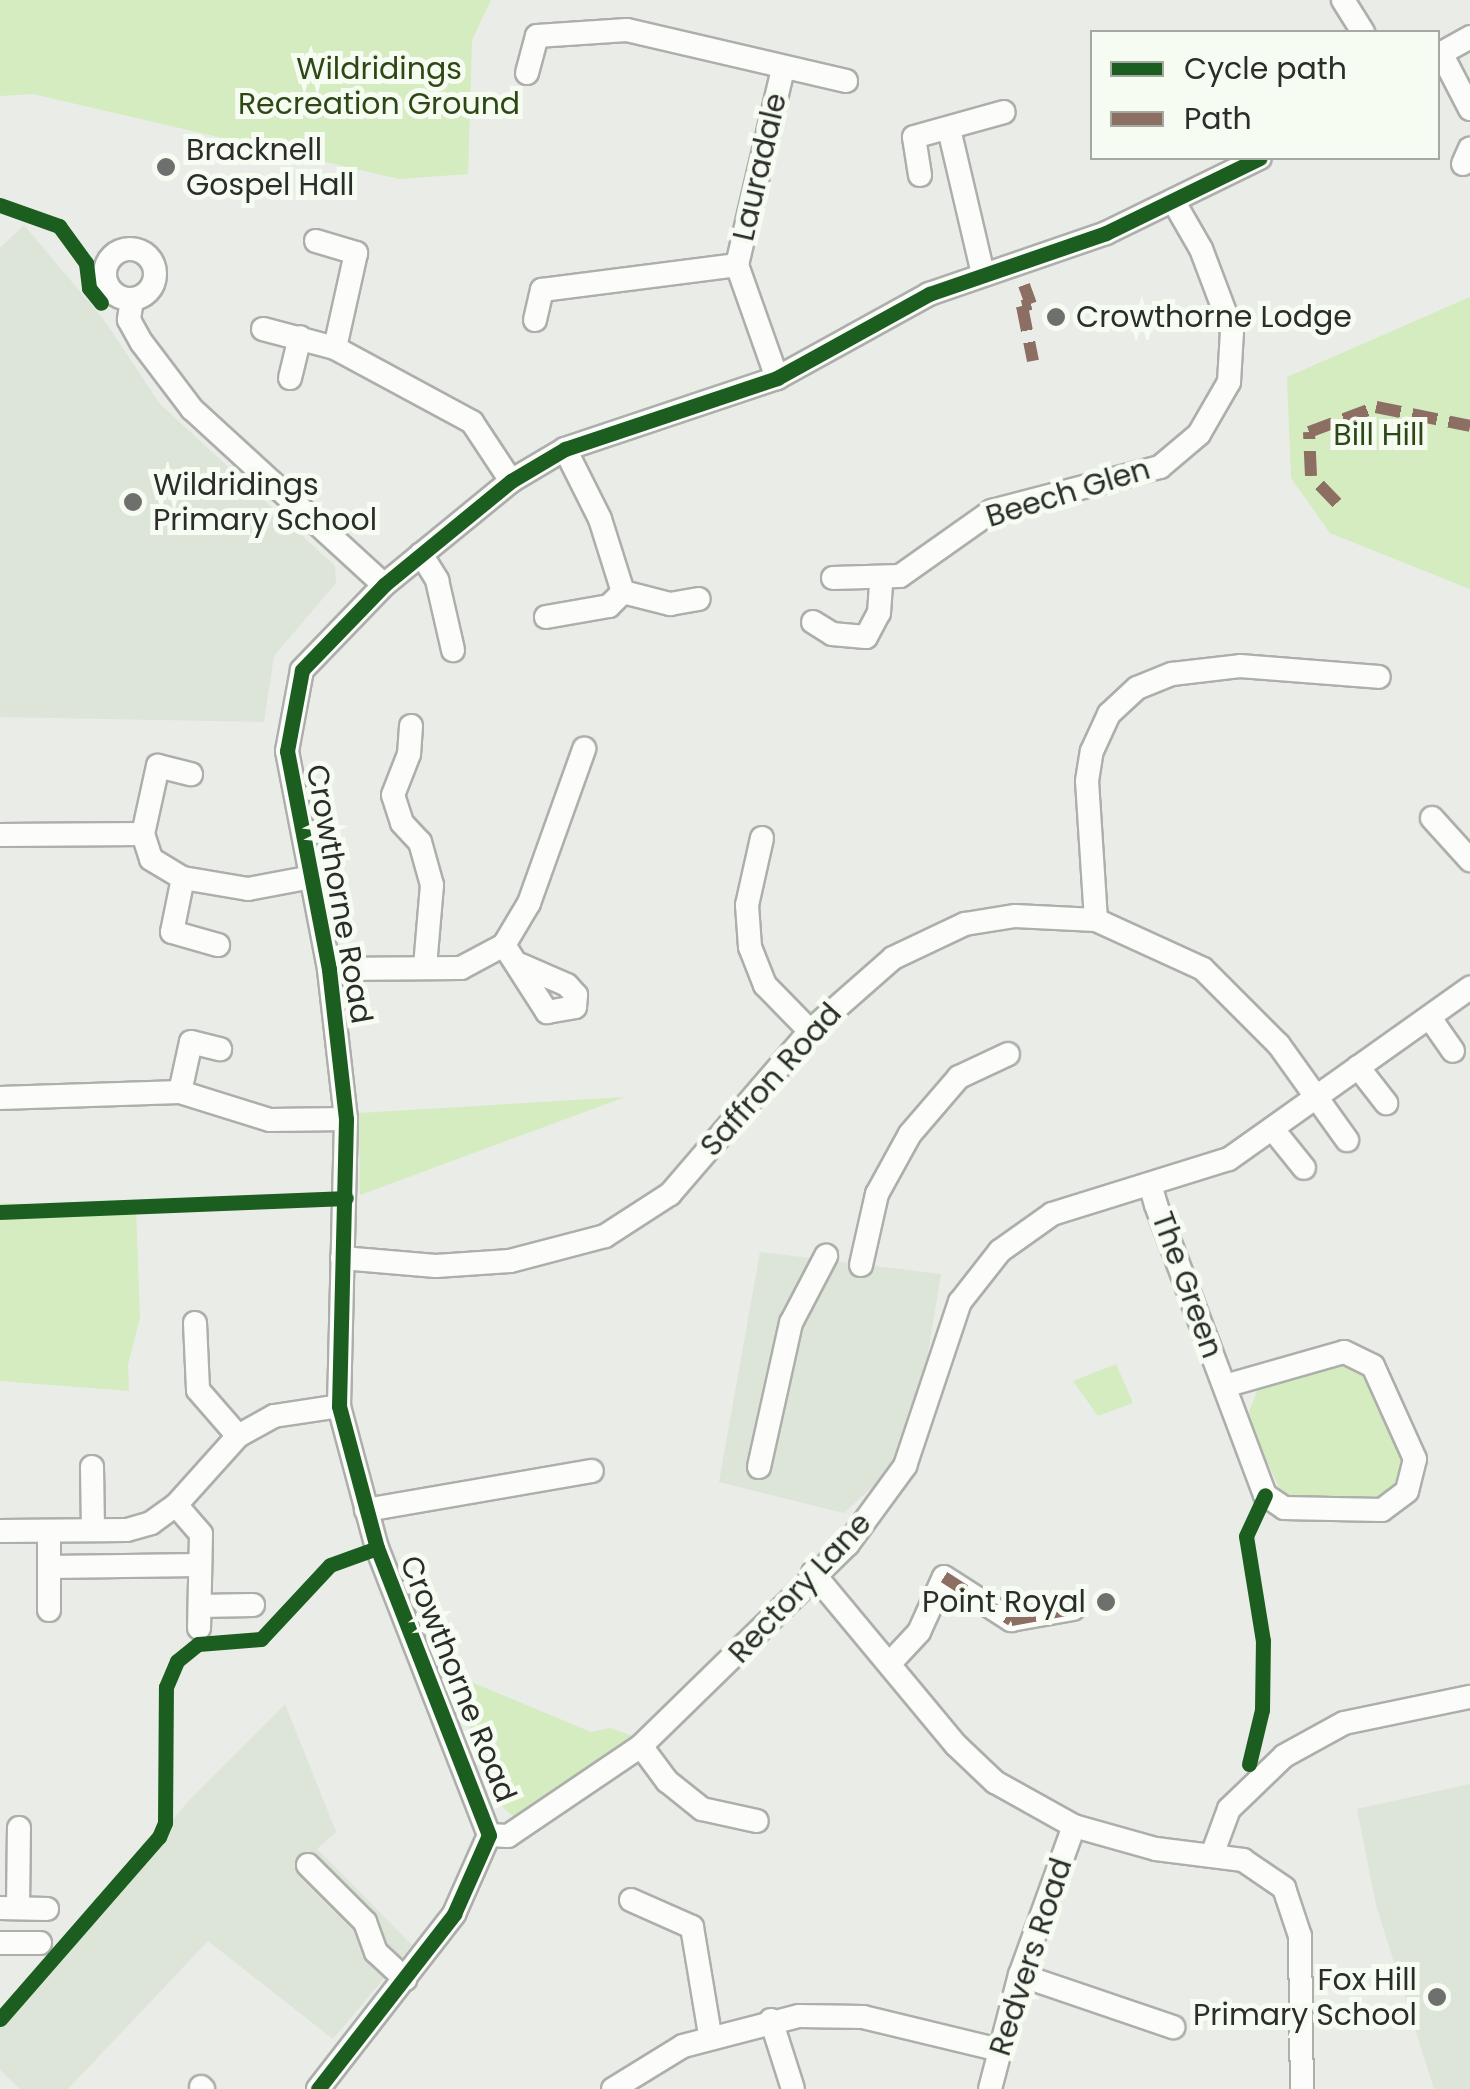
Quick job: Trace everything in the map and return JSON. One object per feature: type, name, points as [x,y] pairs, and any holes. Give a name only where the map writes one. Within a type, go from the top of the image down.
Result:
[{"type":"street","points":[[1343,0],[1362,30]]},
{"type":"street","name":"Lauradale","points":[[527,73],[536,36],[627,30],[846,81]]},
{"type":"street","points":[[1440,53],[1470,37]]},
{"type":"street","points":[[1440,56],[1470,109]]},
{"type":"street","name":"Lauradale","points":[[777,378],[737,265],[783,69]]},
{"type":"street","points":[[920,175],[914,137],[1004,112]]},
{"type":"street","points":[[949,128],[983,274]]},
{"type":"street","name":"Crowthorne Road","points":[[318,2089],[468,1892],[489,1835],[366,1510],[339,1406],[346,1119],[329,969],[287,751],[293,690],[313,653],[384,585],[512,482],[564,450],[777,378],[929,294],[1174,202],[1256,160]]},
{"type":"street","name":"Beech Glen","points":[[881,581],[929,560],[992,511],[1160,466],[1199,434],[1229,382],[1232,332],[1201,249],[1174,202]]},
{"type":"street","points":[[316,241],[356,253],[335,348]]},
{"type":"street","name":"Lauradale","points":[[534,320],[542,290],[737,265]]},
{"type":"street","points":[[132,300],[129,320],[183,400],[384,585]]},
{"type":"street","points":[[263,329],[335,348],[472,422],[512,482]]},
{"type":"street","points":[[290,378],[300,337]]},
{"type":"street","points":[[564,450],[600,519],[623,592]]},
{"type":"street","points":[[421,554],[438,580],[453,650]]},
{"type":"street","points":[[813,622],[832,634],[866,636],[879,613],[881,581],[833,578]]},
{"type":"street","points":[[623,592],[670,604],[699,598]]},
{"type":"street","points":[[546,616],[609,606],[623,592]]},
{"type":"street","points":[[1096,920],[1087,781],[1092,751],[1109,714],[1137,688],[1172,674],[1240,666],[1380,677]]},
{"type":"street","points":[[411,726],[409,754],[393,794],[402,823],[420,842],[432,885],[424,967]]},
{"type":"street","points":[[329,969],[461,968],[504,945],[529,903],[588,764]]},
{"type":"street","points":[[191,774],[158,766],[144,834],[151,859],[183,878],[248,889],[312,878]]},
{"type":"street","points":[[1432,818],[1470,860]]},
{"type":"street","points":[[0,835],[144,834]]},
{"type":"street","points":[[762,838],[748,905],[750,947],[765,986],[810,1031]]},
{"type":"street","points":[[183,878],[172,932],[218,945]]},
{"type":"street","name":"Saffron Road","points":[[342,1258],[436,1266],[510,1261],[605,1236],[670,1194],[810,1031],[893,958],[965,924],[1040,914],[1096,920],[1172,951],[1226,988],[1321,1096],[1347,1140]]},
{"type":"street","points":[[504,945],[521,965]]},
{"type":"street","name":"Rectory Lane","points":[[489,1835],[508,1836],[642,1746],[813,1574],[848,1544],[906,1466],[960,1302],[985,1269],[1052,1214],[1229,1159],[1274,1132],[1470,988]]},
{"type":"street","points":[[1430,1018],[1453,1050]]},
{"type":"street","points":[[180,1092],[191,1042],[220,1049]]},
{"type":"street","points":[[861,1265],[877,1194],[910,1134],[959,1078],[1008,1054]]},
{"type":"street","points":[[1358,1067],[1386,1103]]},
{"type":"street","points":[[0,1098],[180,1092],[270,1120],[346,1119]]},
{"type":"street","points":[[1274,1132],[1304,1168]]},
{"type":"street","name":"The Green","points":[[1150,1184],[1224,1386],[1265,1494],[1284,1508],[1382,1510],[1408,1491],[1416,1459],[1374,1366],[1344,1352],[1224,1386]]},
{"type":"street","points":[[759,1467],[791,1324],[826,1256]]},
{"type":"street","points":[[195,1323],[198,1390],[238,1436]]},
{"type":"street","points":[[0,1531],[127,1530],[176,1505],[238,1436],[274,1416],[339,1406]]},
{"type":"street","points":[[92,1467],[94,1529]]},
{"type":"street","points":[[366,1510],[509,1490],[592,1471]]},
{"type":"street","points":[[176,1505],[201,1534],[199,1617],[253,1606]]},
{"type":"street","points":[[49,1610],[50,1531]]},
{"type":"street","points":[[50,1567],[200,1565]]},
{"type":"street","points":[[813,1574],[892,1661],[956,1745],[996,1782],[1074,1826],[1156,1849],[1242,1860],[1272,1877],[1292,1904],[1300,1936],[1302,2089]]},
{"type":"street","points":[[892,1661],[920,1632],[944,1576],[1011,1620],[1072,1609]]},
{"type":"street","points":[[1212,1855],[1229,1809],[1284,1756],[1344,1724],[1470,1697]]},
{"type":"street","points":[[642,1746],[667,1780],[702,1809],[757,1821]]},
{"type":"street","name":"Redvers Road","points":[[990,2089],[1020,1975],[1074,1826]]},
{"type":"street","points":[[19,1828],[9,1863],[9,1908],[46,1909]]},
{"type":"street","points":[[308,1865],[365,1922],[376,1952],[405,1978]]},
{"type":"street","points":[[630,1900],[692,1927],[710,2035]]},
{"type":"street","points":[[0,1943],[40,1942]]},
{"type":"street","points":[[1020,1975],[1174,2027]]},
{"type":"street","points":[[612,2089],[644,2065],[710,2035],[771,2020],[863,2017],[1000,2050]]},
{"type":"street","points":[[771,2020],[793,2089]]},
{"type":"shaded area","name":"Wildridings Primary School","points":[[24,225],[104,320],[160,404],[335,566],[336,583],[274,656],[264,722],[0,717],[0,248]]},
{"type":"shaded area","points":[[760,1252],[941,1274],[927,1359],[899,1462],[844,1513],[719,1482]]},
{"type":"shaded area","points":[[285,1704],[336,1832],[317,1849],[412,1945],[333,2039],[208,1941],[68,2089],[20,2089],[0,2070],[0,2023],[191,1798]]},
{"type":"shaded area","name":"Fox Hill Primary School","points":[[1470,1784],[1470,2089],[1434,2089],[1376,1905],[1357,1809]]},
{"type":"green space","name":"Wildridings Recreation Ground","points":[[0,0],[491,0],[472,40],[468,174],[399,179],[33,94],[0,96]]},
{"type":"green space","name":"Bill Hill","points":[[1470,297],[1470,589],[1330,533],[1291,478],[1287,377]]},
{"type":"green space","points":[[625,1097],[360,1195],[359,1113]]},
{"type":"green space","points":[[0,1203],[136,1208],[140,1318],[128,1364],[129,1391],[0,1381]]},
{"type":"green space","points":[[1333,1360],[1365,1364],[1409,1453],[1405,1488],[1385,1500],[1283,1496],[1247,1418],[1258,1388]]},
{"type":"green space","points":[[1116,1364],[1133,1403],[1098,1416],[1073,1381]]},
{"type":"green space","points":[[469,1681],[591,1732],[610,1728],[638,1738],[514,1817],[497,1802],[452,1682]]},
{"type":"marked path","points":[[1024,285],[1031,304],[1022,306],[1033,361]]},
{"type":"marked path","points":[[1337,503],[1311,476],[1309,432],[1376,407],[1470,426]]},
{"type":"marked path","points":[[944,1577],[1011,1620],[1073,1609]]},
{"type":"cycle path","points":[[318,2089],[454,1914],[489,1835],[377,1548],[339,1406],[346,1119],[329,969],[287,751],[302,670],[384,585],[511,481],[565,449],[777,378],[929,294],[1106,233],[1256,160]]},
{"type":"cycle path","points":[[0,205],[59,226],[86,263],[89,288],[101,303]]},
{"type":"cycle path","points":[[0,1212],[346,1198]]},
{"type":"cycle path","points":[[1249,1764],[1262,1710],[1263,1641],[1246,1536],[1265,1495]]},
{"type":"cycle path","points":[[0,2019],[159,1837],[165,1823],[166,1687],[177,1661],[198,1644],[261,1639],[330,1565],[377,1548]]},
{"type":"place","name":"Bracknell Gospel Hall","points":[[166,167]]},
{"type":"place","name":"Crowthorne Lodge","points":[[1056,317]]},
{"type":"place","name":"Wildridings Primary School","points":[[133,502]]},
{"type":"place","name":"Point Royal","points":[[1106,1602]]},
{"type":"place","name":"Fox Hill Primary School","points":[[1437,1997]]}]
